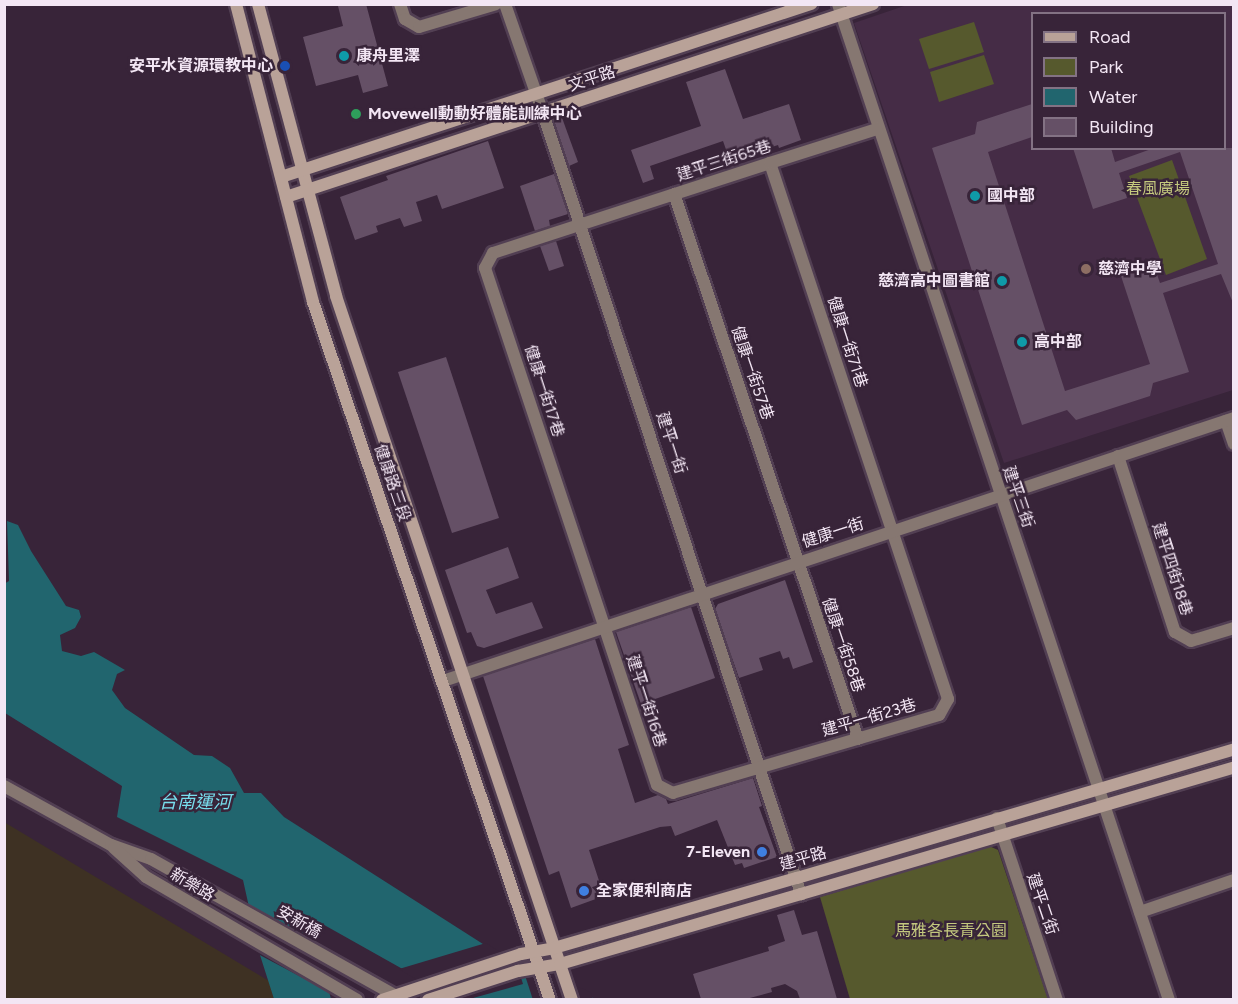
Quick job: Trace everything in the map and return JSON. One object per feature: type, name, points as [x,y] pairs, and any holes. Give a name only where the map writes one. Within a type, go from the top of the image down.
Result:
[{"type":"street","name":"健康路三段","points":[[236,4],[326,340],[550,999]]},
{"type":"street","name":"健康路三段","points":[[258,4],[336,296],[572,999]]},
{"type":"street","points":[[400,4],[405,19],[419,27],[496,4]]},
{"type":"street","name":"建平一街","points":[[505,4],[761,767],[801,894]]},
{"type":"street","name":"文平路","points":[[281,177],[811,4]]},
{"type":"street","name":"文平路","points":[[286,196],[543,112],[839,10],[873,4]]},
{"type":"street","name":"建平三街","points":[[839,10],[1169,999]]},
{"type":"street","name":"建平三街65巷","points":[[580,225],[877,129]]},
{"type":"street","name":"健康一街71巷","points":[[770,164],[892,531]]},
{"type":"street","name":"健康一街57巷","points":[[674,194],[798,562]]},
{"type":"street","name":"健康一街17巷","points":[[580,225],[493,253],[485,268],[604,627]]},
{"type":"street","points":[[1230,419],[1233,444]]},
{"type":"street","name":"健康一街","points":[[443,681],[1230,419]]},
{"type":"street","name":"建平四街18巷","points":[[1118,456],[1175,632],[1191,641],[1233,628]]},
{"type":"street","name":"建平一街23巷","points":[[657,785],[673,793],[939,715],[948,699],[892,531]]},
{"type":"street","name":"健康一街58巷","points":[[798,562],[858,739]]},
{"type":"street","name":"建平一街16巷","points":[[604,627],[657,785]]},
{"type":"street","name":"建平路","points":[[393,998],[421,986],[513,957],[554,948],[797,878],[1233,749]]},
{"type":"street","name":"建平路","points":[[433,998],[518,971],[560,964],[1233,767]]},
{"type":"street","name":"新樂路","points":[[4,786],[111,845],[151,859],[251,914]]},
{"type":"street","name":"建平二街","points":[[997,818],[1057,999]]},
{"type":"street","name":"新樂路","points":[[111,845],[147,877],[357,999]]},
{"type":"street","points":[[1140,912],[1233,880]]},
{"type":"street","name":"安新橋","points":[[251,914],[393,998]]},
{"type":"shaded area","name":"慈濟中學","points":[[907,5],[1233,5],[1233,390],[1004,463],[854,23]]},
{"type":"shaded area","points":[[4,822],[269,981],[274,999],[5,999]]},
{"type":"green space","points":[[974,22],[984,52],[929,69],[919,39]]},
{"type":"green space","points":[[984,55],[994,84],[939,102],[930,72]]},
{"type":"green space","name":"春風廣場","points":[[1172,160],[1207,259],[1166,275],[1129,176]]},
{"type":"green space","name":"馬雅各長青公園","points":[[989,846],[998,850],[1048,999],[850,999],[820,897]]},
{"type":"water","name":"台南運河","points":[[7,521],[18,525],[31,551],[66,606],[79,610],[81,617],[75,628],[60,635],[62,651],[81,656],[94,652],[125,670],[117,674],[112,690],[125,708],[194,755],[212,756],[230,768],[244,793],[261,793],[284,817],[527,972],[596,999],[456,999],[310,917],[331,999],[274,999],[259,952],[243,880],[117,817],[122,786],[5,713],[4,584],[9,581]]},
{"type":"pier","points":[[245,903],[319,942],[333,994],[256,953]]},
{"type":"pier","points":[[486,943],[516,962],[523,984],[466,1000],[451,1000],[399,969]]},
{"type":"pier","points":[[522,966],[586,990],[591,993],[593,999],[533,1000]]},
{"type":"building","name":"康舟里澤","points":[[366,4],[388,86],[363,93],[358,75],[316,86],[303,37],[343,26],[338,6]]},
{"type":"building","points":[[725,69],[743,119],[789,104],[801,140],[730,161],[723,141],[650,166],[654,179],[643,183],[631,150],[701,126],[686,82]]},
{"type":"building","points":[[1031,104],[1031,137],[988,152],[1065,391],[1150,364],[1121,276],[1154,266],[1160,283],[1218,264],[1180,152],[1119,173],[1127,198],[1093,209],[1074,150],[1112,150],[1115,162],[1148,150],[1226,150],[1226,148],[1233,148],[1233,303],[1221,274],[1163,293],[1189,372],[1153,383],[1150,396],[1076,420],[1067,410],[1022,425],[932,148],[975,134],[977,122]]},
{"type":"building","points":[[561,115],[578,162],[569,166],[553,118]]},
{"type":"building","points":[[488,141],[504,188],[442,209],[437,195],[416,202],[422,221],[404,227],[400,218],[376,226],[378,232],[355,240],[340,197],[388,180],[386,176]]},
{"type":"building","points":[[554,174],[568,214],[549,220],[550,226],[535,231],[520,186]]},
{"type":"building","points":[[556,241],[564,266],[549,271],[540,246]]},
{"type":"building","points":[[446,357],[499,518],[452,533],[398,372]]},
{"type":"building","points":[[508,547],[519,578],[486,590],[496,614],[532,602],[543,628],[484,648],[477,646],[471,632],[467,633],[445,570]]},
{"type":"building","points":[[785,580],[813,662],[793,669],[789,657],[783,659],[780,651],[759,658],[763,670],[739,678],[715,609],[718,604]]},
{"type":"building","points":[[691,607],[715,678],[641,704],[616,632]]},
{"type":"building","points":[[595,639],[629,745],[618,749],[635,803],[658,795],[666,799],[668,804],[753,778],[762,806],[759,807],[777,857],[744,868],[742,863],[735,865],[717,820],[675,836],[671,826],[660,827],[589,850],[604,896],[571,908],[559,871],[549,875],[483,676]]},
{"type":"building","points":[[794,910],[802,935],[817,931],[837,999],[800,999],[797,991],[785,984],[771,988],[772,992],[746,999],[701,999],[693,974],[769,951],[768,947],[785,941],[777,915]]},
{"type":"place","name":"康舟里澤","points":[[344,56]]},
{"type":"place","name":"安平水資源環教中心","points":[[285,66]]},
{"type":"place","name":"Movewell動動好體能訓練中心","points":[[356,114]]},
{"type":"place","name":"國中部","points":[[975,196]]},
{"type":"place","name":"慈濟中學","points":[[1086,269]]},
{"type":"place","name":"慈濟高中圖書館","points":[[1002,281]]},
{"type":"place","name":"高中部","points":[[1022,342]]},
{"type":"place","name":"7-Eleven","points":[[762,852]]},
{"type":"place","name":"全家便利商店","points":[[584,891]]}]
